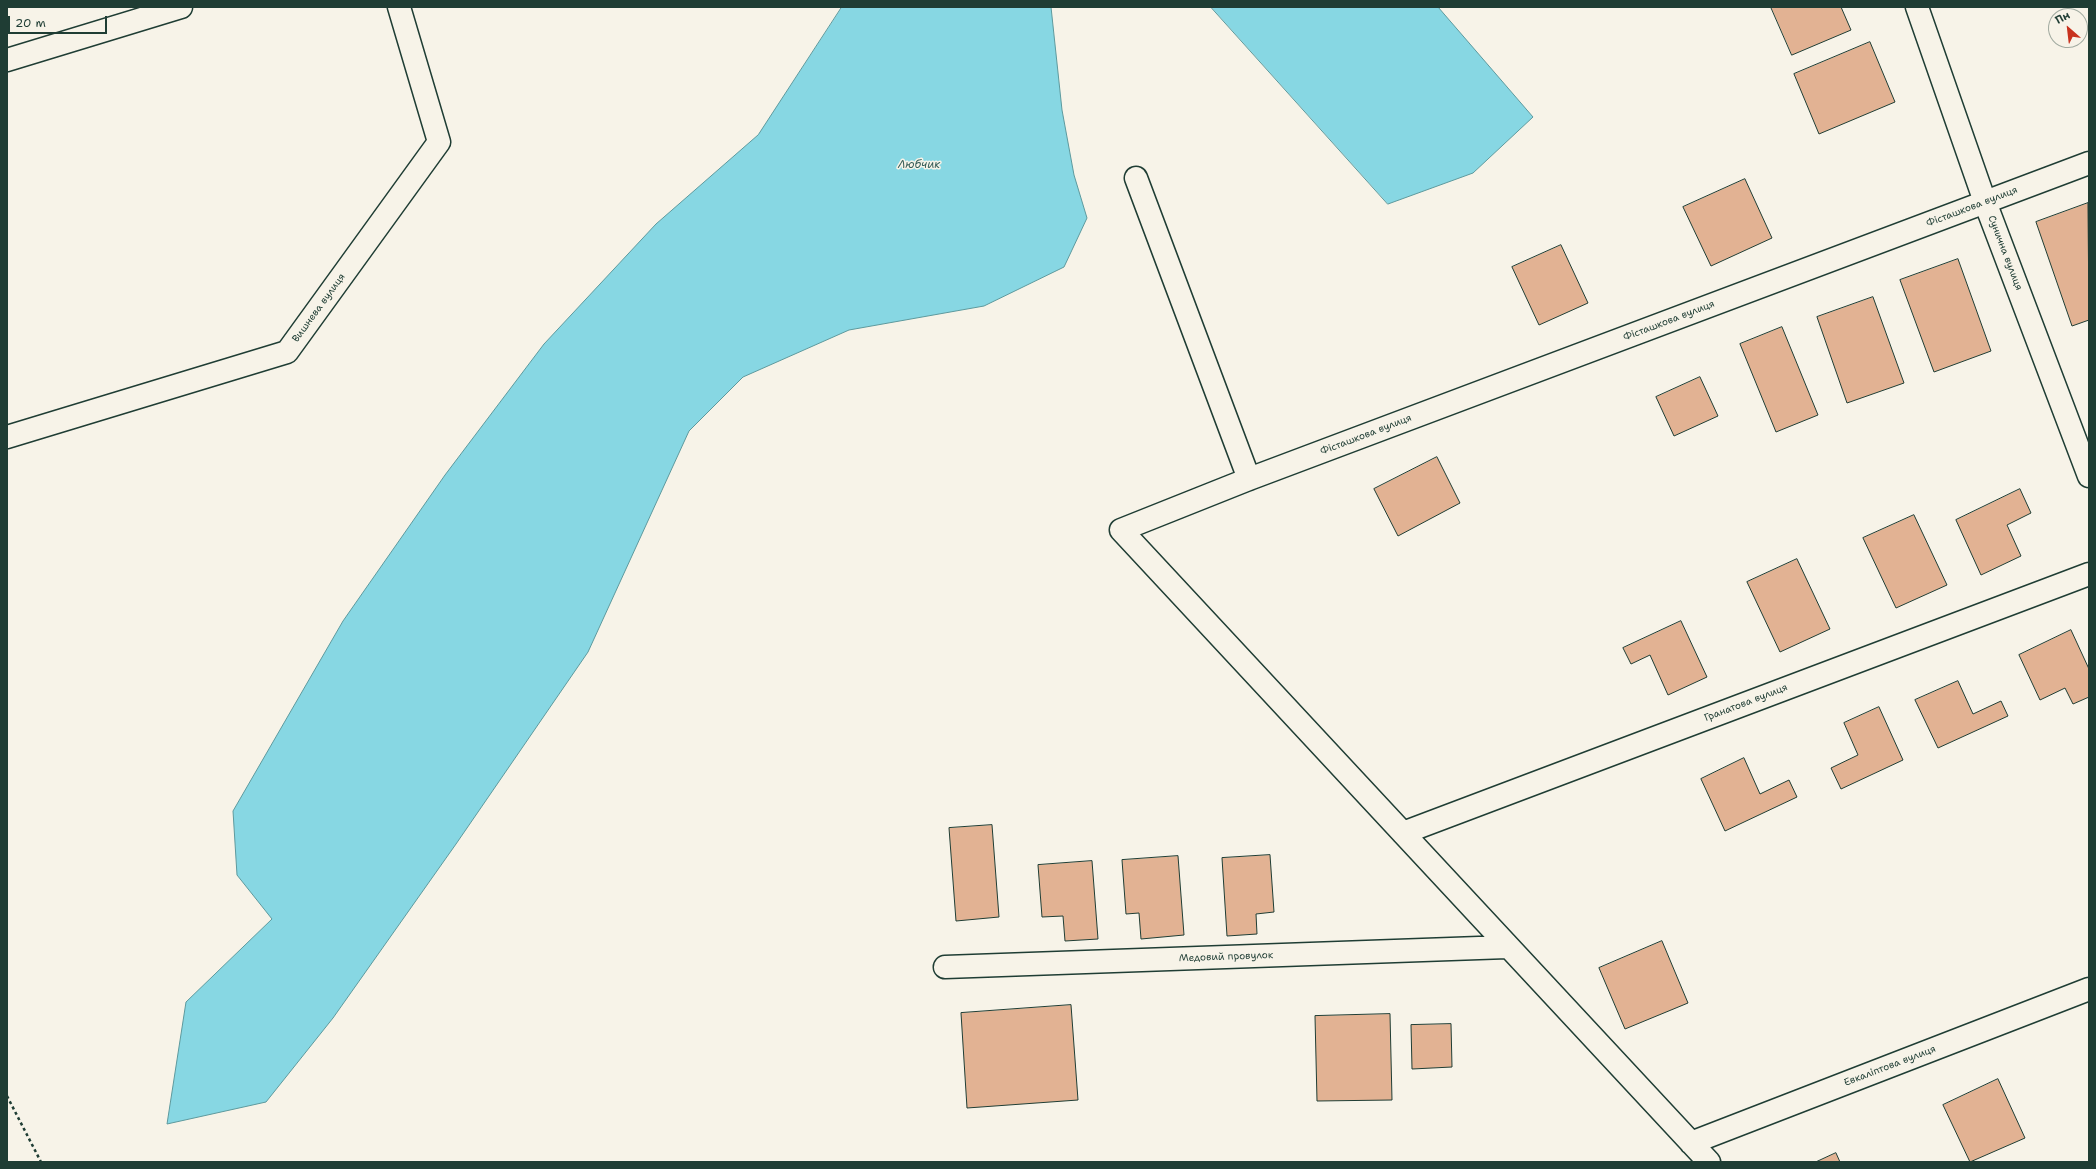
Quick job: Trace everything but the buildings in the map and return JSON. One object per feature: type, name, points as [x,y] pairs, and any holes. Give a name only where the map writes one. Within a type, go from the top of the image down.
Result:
[{"type":"street","points":[[8,56],[181,7]]},
{"type":"street","name":"Вишнева вулиця","points":[[7,437],[287,352],[439,142],[399,7]]},
{"type":"street","name":"Сунична вулиця","points":[[1917,7],[1986,202],[2089,476]]},
{"type":"street","name":"Фісташкова вулиця","points":[[1403,833],[1121,530],[1249,479],[2089,163]]},
{"type":"street","points":[[1136,178],[1249,479]]},
{"type":"street","name":"Гранатова вулиця","points":[[1403,833],[2089,574]]},
{"type":"street","points":[[1403,833],[1507,947],[1709,1162]]},
{"type":"street","name":"Медовий провулок","points":[[945,967],[1507,947]]},
{"type":"street","name":"Евкаліптова вулиця","points":[[1691,1142],[2089,989]]},
{"type":"path","points":[[7,1096],[41,1162]]},
{"type":"water","name":"Любчик","points":[[842,7],[1051,7],[1062,110],[1074,175],[1087,218],[1064,267],[984,306],[849,330],[743,377],[689,431],[588,652],[456,844],[333,1018],[266,1102],[167,1124],[186,1002],[272,919],[237,875],[233,811],[343,621],[445,475],[544,344],[656,224],[758,135]]},
{"type":"water","points":[[1211,7],[1438,7],[1533,117],[1473,173],[1388,204]]}]
